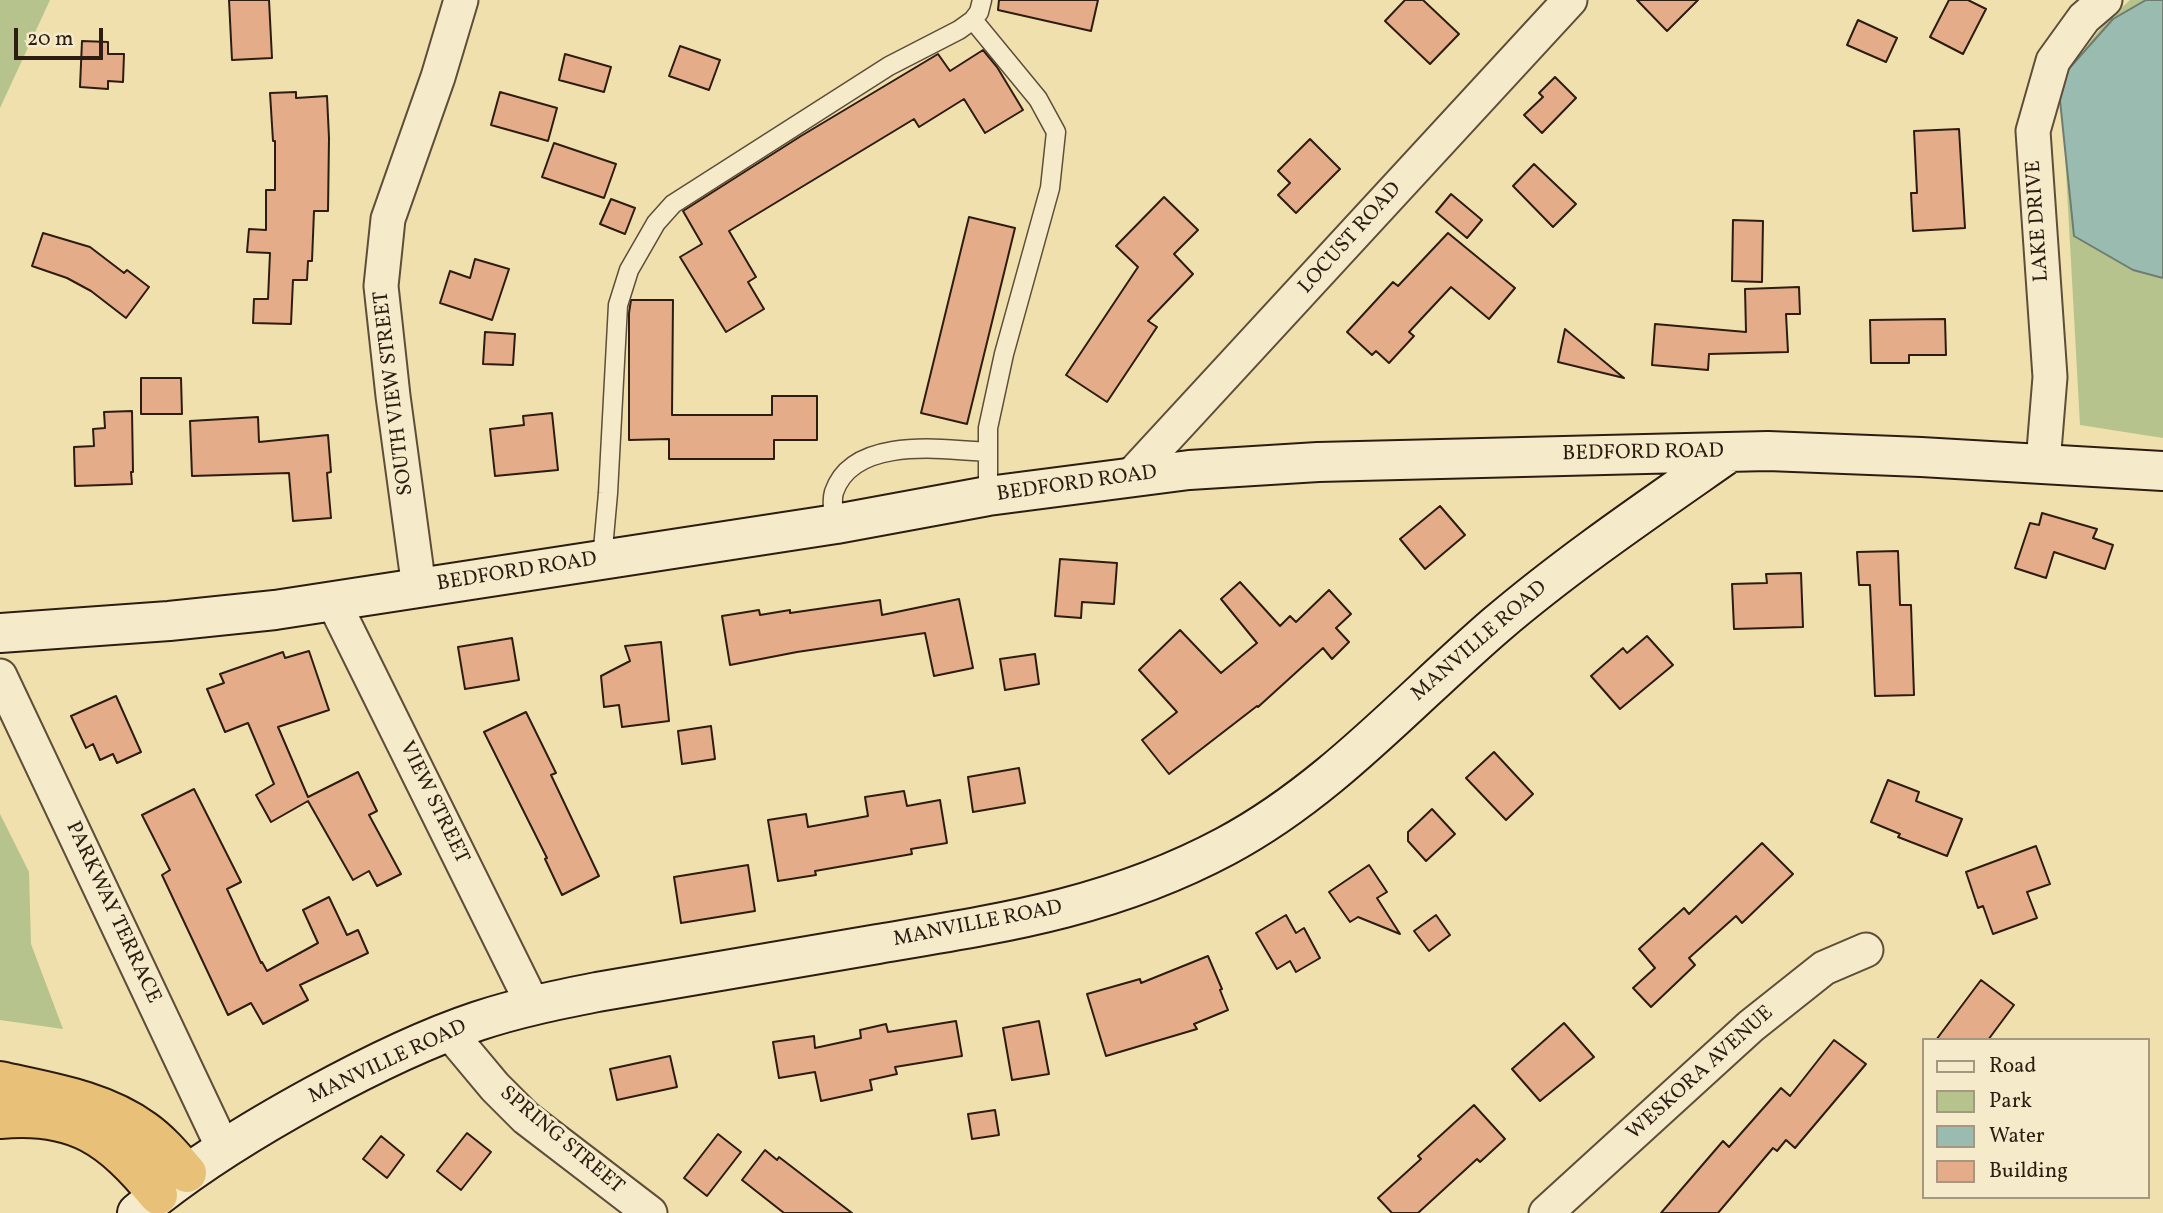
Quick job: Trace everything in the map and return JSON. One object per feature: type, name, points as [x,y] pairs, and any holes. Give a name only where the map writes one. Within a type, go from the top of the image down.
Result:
[{"type":"highway","points":[[0,1081],[66,1096],[106,1109],[144,1130],[160,1144],[161,1194]]},
{"type":"highway","points":[[0,1119],[50,1119],[92,1133],[125,1157],[161,1194]]},
{"type":"main road","name":"MANVILLE ROAD","points":[[161,1194],[223,1150],[336,1084],[449,1031],[533,1005],[1026,918],[1082,905],[1166,875],[1228,845],[1306,794],[1352,757],[1541,587],[1730,452]]},
{"type":"main road","name":"BEDFORD ROAD","points":[[0,633],[203,619],[836,524],[988,496],[1189,470],[1318,462],[1803,452],[2163,471]]},
{"type":"street","name":"SOUTH VIEW STREET","points":[[419,587],[381,286],[388,219],[438,76],[461,0]]},
{"type":"street","name":"LAKE DRIVE","points":[[2043,463],[2050,377],[2033,131],[2053,61],[2084,18],[2105,0]]},
{"type":"street","name":"LOCUST ROAD","points":[[1130,477],[1561,3]]},
{"type":"street","name":"VIEW STREET","points":[[333,601],[533,1005]]},
{"type":"street","name":"PARKWAY TERRACE","points":[[0,676],[223,1150]]},
{"type":"street","name":"WESKORA AVENUE","points":[[1546,1213],[1751,1026],[1824,968],[1866,950]]},
{"type":"street","name":"SPRING STREET","points":[[449,1031],[495,1087],[526,1118],[650,1213]]},
{"type":"lane","points":[[602,560],[618,305],[629,270],[656,223],[673,204],[889,66],[959,30],[973,20],[979,12],[982,0]]},
{"type":"lane","points":[[973,20],[1038,99],[1056,132],[1050,188],[1004,354],[988,428],[988,496]]},
{"type":"lane","points":[[836,524],[834,491],[845,475],[860,462],[882,453],[912,448],[987,452]]},
{"type":"green space","points":[[0,0],[50,0],[0,108]]},
{"type":"green space","points":[[2130,0],[2163,0],[2163,438],[2080,425],[2063,117],[2080,58],[2086,47],[2104,24]]},
{"type":"green space","points":[[0,814],[29,872],[31,944],[63,1029],[0,1020]]},
{"type":"water","points":[[2146,0],[2163,0],[2163,278],[2133,270],[2074,236],[2058,81],[2113,19]]},
{"type":"building","points":[[229,0],[269,0],[272,58],[232,60]]},
{"type":"building","points":[[999,0],[1098,0],[1091,31],[998,10]]},
{"type":"building","points":[[1405,0],[1423,0],[1459,34],[1430,64],[1385,21]]},
{"type":"building","points":[[1637,0],[1698,0],[1667,31]]},
{"type":"building","points":[[1949,0],[1968,0],[1986,9],[1963,54],[1930,37]]},
{"type":"building","points":[[1858,20],[1897,38],[1886,62],[1847,45]]},
{"type":"building","points":[[82,41],[108,42],[108,54],[124,54],[123,82],[108,81],[108,89],[80,87]]},
{"type":"building","points":[[680,46],[720,60],[709,90],[669,76]]},
{"type":"building","points":[[983,50],[997,67],[1023,110],[985,133],[964,99],[919,127],[914,119],[729,231],[756,277],[748,282],[764,309],[726,332],[680,257],[702,244],[683,211],[938,54],[950,71]]},
{"type":"building","points":[[565,54],[611,67],[604,92],[559,80]]},
{"type":"building","points":[[1555,77],[1576,98],[1542,133],[1524,115],[1543,97],[1539,93]]},
{"type":"building","points":[[296,92],[296,98],[327,96],[328,211],[314,211],[312,261],[308,261],[307,280],[293,280],[291,324],[253,323],[254,299],[268,299],[270,253],[247,252],[249,229],[266,230],[266,190],[275,190],[275,141],[270,93]]},
{"type":"building","points":[[500,92],[557,108],[548,141],[491,125]]},
{"type":"building","points":[[1959,129],[1965,228],[1913,231],[1911,193],[1917,193],[1914,131]]},
{"type":"building","points":[[1310,139],[1340,169],[1296,213],[1278,195],[1290,183],[1278,171]]},
{"type":"building","points":[[554,143],[616,164],[604,198],[542,177]]},
{"type":"building","points":[[1534,164],[1576,204],[1553,227],[1513,186]]},
{"type":"building","points":[[1451,194],[1482,220],[1467,238],[1436,212]]},
{"type":"building","points":[[1164,197],[1198,230],[1174,254],[1193,274],[1148,321],[1157,327],[1107,402],[1066,375],[1138,267],[1116,246]]},
{"type":"building","points":[[611,199],[635,208],[625,234],[600,224]]},
{"type":"building","points":[[969,217],[1015,228],[967,424],[921,413]]},
{"type":"building","points":[[1733,220],[1763,221],[1762,282],[1732,281]]},
{"type":"building","points":[[43,233],[90,247],[124,273],[127,270],[149,287],[126,318],[91,291],[67,278],[32,266]]},
{"type":"building","points":[[1448,233],[1515,288],[1489,319],[1451,287],[1409,332],[1414,336],[1389,363],[1376,351],[1372,355],[1347,332],[1393,282],[1398,286]]},
{"type":"building","points":[[475,259],[509,269],[492,320],[440,303],[450,271],[470,278]]},
{"type":"building","points":[[1799,287],[1800,314],[1786,314],[1788,352],[1709,354],[1708,370],[1652,365],[1655,324],[1746,332],[1745,289]]},
{"type":"building","points":[[631,300],[673,300],[672,415],[772,415],[772,396],[817,396],[817,440],[774,440],[774,459],[669,459],[669,439],[629,440]]},
{"type":"building","points":[[1945,319],[1946,355],[1909,355],[1909,363],[1871,363],[1870,320]]},
{"type":"building","points":[[1565,329],[1624,378],[1558,362]]},
{"type":"building","points":[[485,332],[515,334],[513,365],[483,364]]},
{"type":"building","points":[[141,378],[181,378],[182,414],[141,414]]},
{"type":"building","points":[[132,411],[132,484],[75,486],[74,447],[94,446],[93,429],[105,428],[104,412]]},
{"type":"building","points":[[552,413],[558,470],[495,476],[490,429],[524,425],[523,416]]},
{"type":"building","points":[[258,417],[259,442],[328,435],[331,472],[327,473],[331,518],[293,521],[289,473],[192,476],[190,421]]},
{"type":"building","points":[[1440,506],[1465,535],[1425,569],[1400,539]]},
{"type":"building","points":[[2042,513],[2097,529],[2093,538],[2113,545],[2105,569],[2054,552],[2046,578],[2015,568],[2030,523],[2039,525]]},
{"type":"building","points":[[1898,551],[1900,605],[1911,605],[1914,695],[1875,696],[1870,585],[1859,585],[1857,552]]},
{"type":"building","points":[[1060,559],[1117,563],[1114,604],[1082,602],[1081,618],[1055,616]]},
{"type":"building","points":[[1801,573],[1803,627],[1734,629],[1732,584],[1767,583],[1766,574]]},
{"type":"building","points":[[1240,582],[1280,626],[1290,616],[1296,622],[1329,590],[1351,614],[1336,628],[1349,642],[1332,659],[1323,648],[1258,707],[1169,774],[1142,740],[1177,712],[1139,670],[1180,630],[1221,673],[1257,643],[1221,599]]},
{"type":"building","points":[[959,599],[973,668],[934,676],[925,633],[730,665],[722,616],[759,610],[760,615],[790,610],[790,613],[880,600],[882,615]]},
{"type":"building","points":[[1647,636],[1673,665],[1620,709],[1591,676],[1623,648],[1627,653]]},
{"type":"building","points":[[512,638],[519,680],[465,689],[458,647]]},
{"type":"building","points":[[661,642],[669,721],[622,727],[619,705],[604,707],[601,676],[630,661],[625,646]]},
{"type":"building","points":[[309,651],[329,710],[278,727],[308,797],[358,772],[377,811],[369,815],[401,874],[377,886],[369,871],[353,880],[308,801],[271,822],[256,795],[274,784],[248,723],[225,732],[207,689],[224,683],[220,674],[283,652],[285,658]]},
{"type":"building","points":[[1035,654],[1039,684],[1005,690],[1000,659]]},
{"type":"building","points":[[116,696],[141,752],[117,763],[113,754],[100,760],[93,744],[86,748],[71,716]]},
{"type":"building","points":[[526,712],[556,773],[551,775],[599,876],[562,895],[545,859],[547,858],[484,732]]},
{"type":"building","points":[[711,726],[715,759],[682,764],[678,731]]},
{"type":"building","points":[[1494,752],[1533,794],[1506,820],[1466,778]]},
{"type":"building","points":[[1019,768],[1025,803],[973,812],[968,777]]},
{"type":"building","points":[[1888,780],[1919,792],[1916,801],[1962,819],[1947,856],[1898,837],[1900,834],[1871,822]]},
{"type":"building","points":[[194,789],[241,882],[227,889],[267,971],[318,943],[303,910],[329,897],[347,935],[358,930],[368,953],[300,985],[308,1000],[263,1024],[251,1003],[228,1015],[162,875],[170,870],[142,815]]},
{"type":"building","points":[[904,791],[907,806],[940,800],[947,843],[911,849],[912,854],[815,871],[816,875],[778,881],[768,820],[806,814],[808,827],[868,816],[865,797]]},
{"type":"building","points":[[1432,809],[1455,834],[1426,861],[1408,841],[1408,832]]},
{"type":"building","points":[[1762,843],[1793,874],[1742,923],[1736,916],[1689,958],[1695,965],[1651,1007],[1633,988],[1655,968],[1639,949],[1684,908],[1689,914]]},
{"type":"building","points":[[2036,846],[2050,884],[2027,892],[2037,918],[1993,934],[1983,906],[1978,908],[1966,872]]},
{"type":"building","points":[[748,865],[755,911],[681,923],[674,877]]},
{"type":"building","points":[[1369,865],[1387,892],[1377,898],[1400,934],[1358,917],[1350,922],[1329,892]]},
{"type":"building","points":[[1286,915],[1296,933],[1304,928],[1320,958],[1296,972],[1290,961],[1277,969],[1256,933]]},
{"type":"building","points":[[1436,915],[1450,935],[1429,951],[1414,931]]},
{"type":"building","points":[[1208,956],[1228,1010],[1194,1024],[1197,1029],[1106,1056],[1087,994],[1140,979],[1141,983]]},
{"type":"building","points":[[1981,980],[2014,1005],[1989,1038],[1938,1038]]},
{"type":"building","points":[[956,1021],[962,1056],[895,1067],[897,1074],[870,1080],[872,1090],[821,1101],[815,1072],[779,1078],[773,1042],[814,1036],[815,1048],[861,1038],[860,1030],[886,1024],[888,1032]]},
{"type":"building","points":[[1039,1021],[1049,1074],[1012,1080],[1003,1028]]},
{"type":"building","points":[[1564,1023],[1594,1057],[1540,1101],[1512,1069]]},
{"type":"building","points":[[1834,1040],[1866,1064],[1795,1148],[1786,1140],[1777,1151],[1773,1148],[1718,1213],[1661,1213],[1723,1141],[1729,1147],[1781,1088],[1790,1096]]},
{"type":"building","points":[[670,1056],[677,1087],[617,1100],[610,1069]]},
{"type":"building","points":[[1474,1105],[1505,1139],[1480,1162],[1477,1159],[1418,1213],[1392,1213],[1378,1198],[1421,1159],[1418,1156]]},
{"type":"building","points":[[995,1110],[999,1135],[972,1139],[968,1114]]},
{"type":"building","points":[[467,1133],[491,1152],[461,1190],[437,1171]]},
{"type":"building","points":[[718,1134],[741,1152],[707,1196],[684,1178]]},
{"type":"building","points":[[381,1136],[404,1155],[387,1178],[363,1159]]},
{"type":"building","points":[[765,1150],[777,1160],[779,1157],[852,1213],[784,1213],[742,1180]]}]
